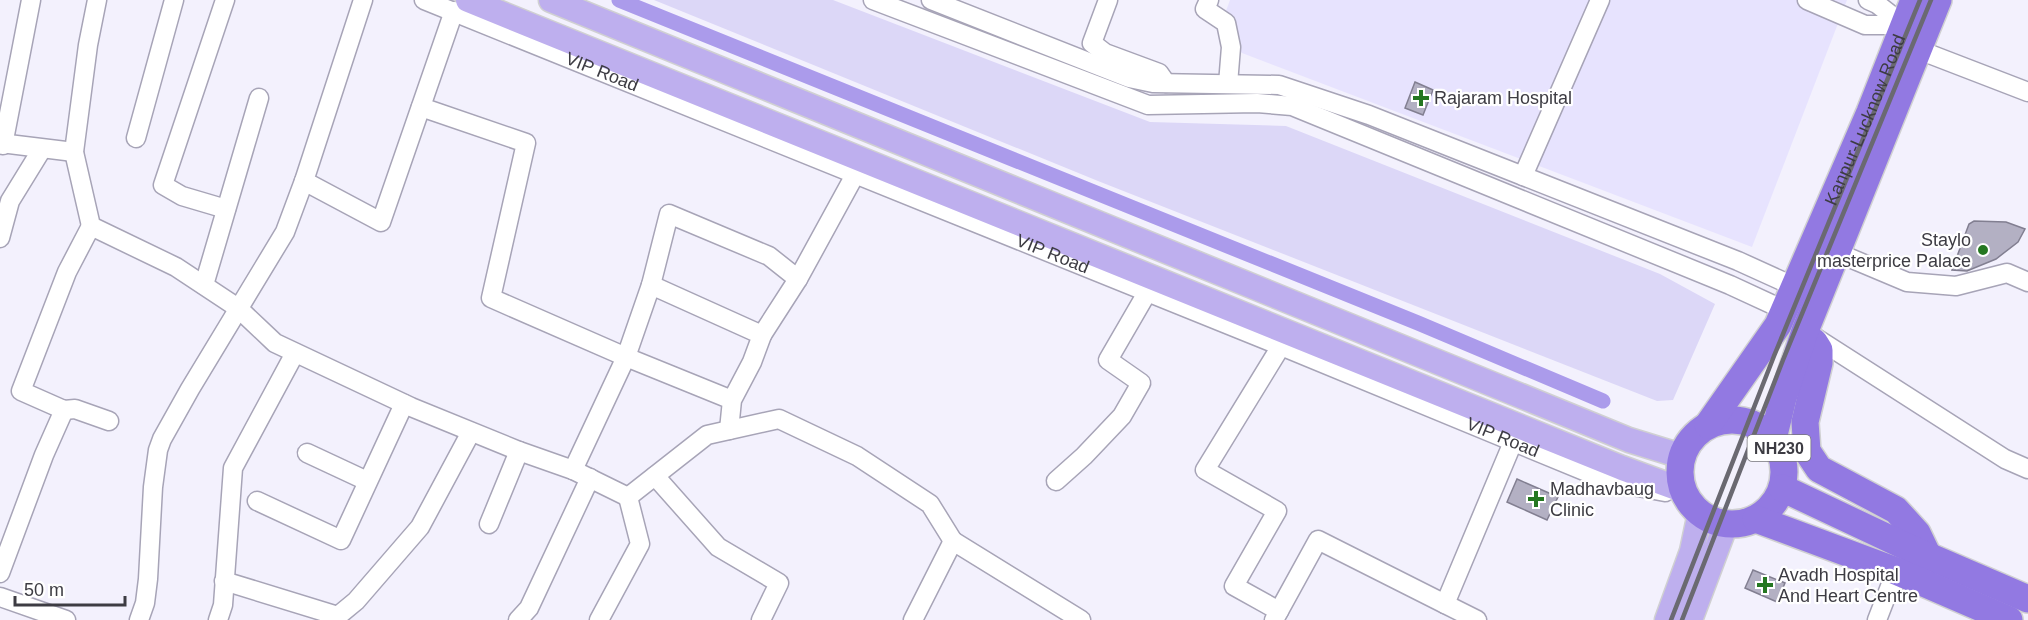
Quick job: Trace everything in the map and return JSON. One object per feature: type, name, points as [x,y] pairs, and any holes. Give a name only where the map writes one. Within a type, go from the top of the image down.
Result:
[{"type":"highway","name":"Kanpur-Lucknow Road","points":[[1708,425],[1778,325],[1870,112],[1914,0]]},
{"type":"highway","name":"Kanpur-Lucknow Road","points":[[1773,439],[1783,398],[1805,333],[1938,0]]},
{"type":"highway","points":[[1805,333],[1819,350],[1819,363],[1805,422],[1807,451],[1819,469],[1896,510],[1917,533],[1928,556]]},
{"type":"highway","name":"NH230","points":[[1708,425],[1726,420],[1748,422],[1767,433],[1779,448],[1784,465],[1782,488]]},
{"type":"highway","points":[[1708,425],[1695,435],[1682,456],[1679,479],[1689,500],[1716,522],[1735,525],[1756,519],[1772,507],[1782,488],[2028,600]]},
{"type":"highway","points":[[1756,519],[1896,571],[2008,620]]},
{"type":"main road","points":[[551,0],[1629,440],[1682,456]]},
{"type":"main road","name":"VIP Road","points":[[461,6],[1081,256],[1600,459],[1689,500]]},
{"type":"main road","points":[[1666,620],[1692,551],[1689,500]]},
{"type":"main road","points":[[1689,620],[1726,524]]},
{"type":"street","points":[[31,0],[2,144],[74,152]]},
{"type":"street","points":[[97,0],[88,45],[74,152],[91,226],[67,272],[21,391],[64,410],[75,409],[110,421]]},
{"type":"street","points":[[135,138],[174,0]]},
{"type":"street","points":[[225,0],[163,185],[182,196],[226,209]]},
{"type":"street","points":[[140,620],[148,579],[153,487],[158,450],[190,389],[285,232],[363,0]]},
{"type":"street","name":"VIP Road","points":[[424,0],[461,6],[856,173],[1081,256],[1148,291],[1611,482],[1689,500]]},
{"type":"street","points":[[873,0],[1148,105],[1257,103],[1292,106],[1730,285],[1789,298]]},
{"type":"street","points":[[931,0],[1128,78],[1153,83],[1279,85],[1369,115],[1738,261],[1789,298]]},
{"type":"street","points":[[1108,0],[1092,43],[1106,53],[1159,73],[1166,83]]},
{"type":"street","points":[[1209,0],[1205,9],[1226,22],[1231,46],[1228,84]]},
{"type":"street","points":[[1523,176],[1600,0]]},
{"type":"street","points":[[1807,0],[1865,25],[1904,25]]},
{"type":"street","points":[[1868,0],[1877,4],[1904,25]]},
{"type":"street","points":[[304,181],[381,222],[421,107],[461,6]]},
{"type":"street","points":[[1919,50],[2028,92]]},
{"type":"street","points":[[1187,84],[1187,104]]},
{"type":"street","points":[[204,285],[260,98]]},
{"type":"street","points":[[421,107],[526,143],[491,298],[732,400]]},
{"type":"street","points":[[0,238],[5,200],[42,149]]},
{"type":"street","points":[[729,430],[732,400],[752,362],[762,335],[798,279],[856,173]]},
{"type":"street","points":[[518,620],[529,608],[626,357],[651,285],[669,214],[769,256],[798,279]]},
{"type":"street","points":[[91,226],[176,267],[238,308],[275,343],[404,404],[582,474],[628,497],[640,544],[598,620]]},
{"type":"street","points":[[1838,253],[1907,282],[1956,286],[2007,273],[2028,282]]},
{"type":"street","points":[[651,285],[762,335]]},
{"type":"street","points":[[1056,481],[1084,456],[1122,416],[1141,383],[1108,360],[1148,291]]},
{"type":"street","points":[[1805,333],[2005,459],[2028,469]]},
{"type":"street","points":[[1281,346],[1205,470],[1277,511],[1234,586],[1276,616],[1318,540],[1478,620]]},
{"type":"street","points":[[218,620],[223,605],[233,468],[295,353]]},
{"type":"street","points":[[257,501],[341,540],[404,404]]},
{"type":"street","points":[[0,573],[44,455],[64,410]]},
{"type":"street","points":[[628,497],[707,435],[778,419],[858,456],[930,504],[953,541],[1081,620]]},
{"type":"street","points":[[224,581],[336,618],[356,601],[420,527],[471,432]]},
{"type":"street","points":[[1445,604],[1513,442]]},
{"type":"street","points":[[489,524],[519,451]]},
{"type":"street","points":[[307,453],[367,481]]},
{"type":"street","points":[[656,476],[718,547],[779,583],[761,620]]},
{"type":"street","points":[[913,620],[953,541]]},
{"type":"street","points":[[1877,620],[1896,571]]},
{"type":"street","points":[[0,597],[66,620]]},
{"type":"shaded area","points":[[654,0],[833,0],[1150,122],[1286,126],[1660,274],[1715,304],[1673,400],[1657,401],[1098,181]]},
{"type":"shaded area","points":[[1230,0],[1847,0],[1752,247],[1242,53],[1219,30]]},
{"type":"building","points":[[1415,82],[1433,90],[1423,115],[1405,108]]},
{"type":"building","name":"Staylo masterprice Palace","points":[[1974,221],[2006,222],[2025,229],[2018,242],[1996,259],[1967,271],[1952,270],[1969,224]]},
{"type":"building","points":[[1517,479],[1558,497],[1547,520],[1507,502]]},
{"type":"building","points":[[1753,570],[1785,583],[1777,602],[1745,588]]},
{"type":"waterway","points":[[619,0],[1418,323],[1603,401]]},
{"type":"railway","points":[[1671,620],[1774,356],[1920,0]]},
{"type":"railway","points":[[1682,620],[1783,360],[1931,0]]},
{"type":"place","name":"Rajaram Hospital","points":[[1421,98]]},
{"type":"place","name":"Staylo masterprice Palace","points":[[1983,250]]},
{"type":"place","name":"Madhavbaug Clinic","points":[[1536,499]]},
{"type":"place","name":"Avadh Hospital And Heart Centre","points":[[1765,585]]}]
